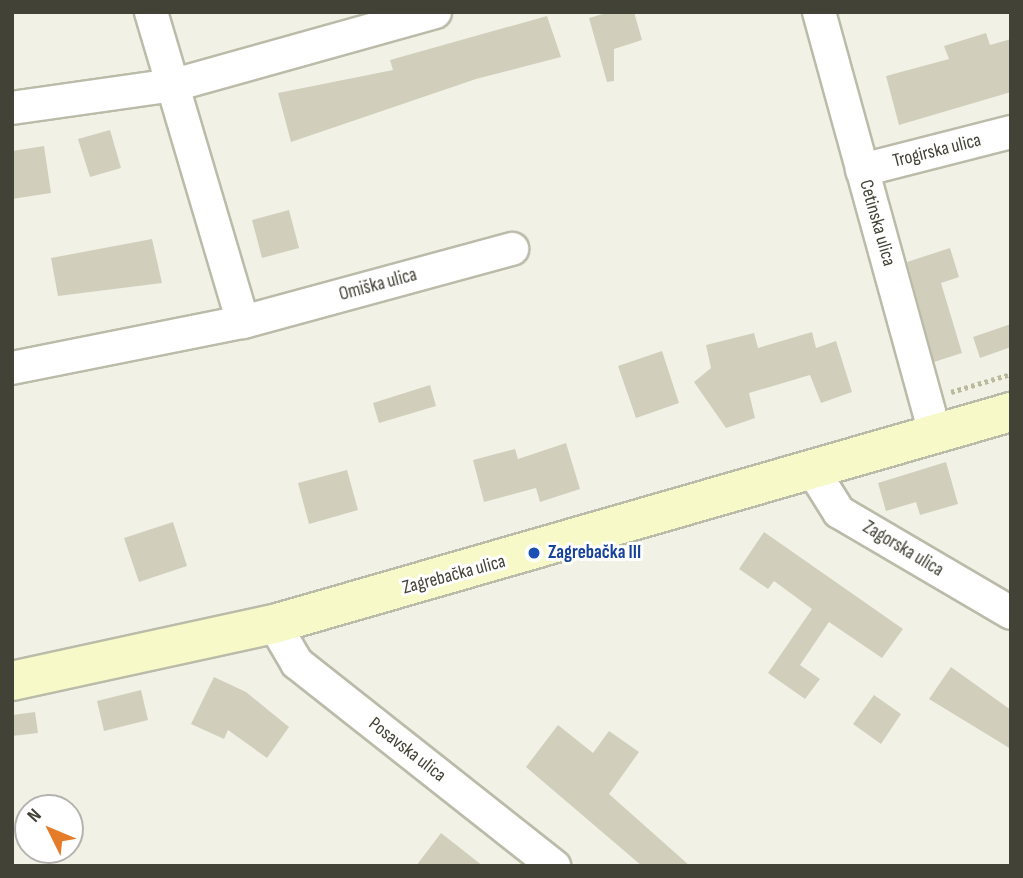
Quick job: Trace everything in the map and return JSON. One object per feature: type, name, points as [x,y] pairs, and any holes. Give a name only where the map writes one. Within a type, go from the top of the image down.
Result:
[{"type":"main road","name":"Zagrebačka ulica","points":[[12,681],[274,624],[813,470],[931,416],[1011,412]]},
{"type":"street","points":[[151,12],[243,322]]},
{"type":"street","points":[[12,108],[174,85],[435,12]]},
{"type":"street","name":"Cetinska ulica","points":[[819,12],[931,416]]},
{"type":"street","name":"Trogirska ulica","points":[[862,170],[1011,132]]},
{"type":"street","name":"Omiška ulica","points":[[12,368],[243,322],[512,249]]},
{"type":"street","name":"Zagorska ulica","points":[[813,470],[820,491],[839,512],[1011,613]]},
{"type":"street","name":"Posavska ulica","points":[[274,624],[297,663],[554,866]]},
{"type":"path","points":[[931,416],[1011,374]]},
{"type":"building","points":[[610,12],[634,12],[642,40],[614,49],[614,81],[607,82],[589,18]]},
{"type":"building","points":[[547,16],[561,57],[476,79],[291,142],[278,93],[393,70],[390,60]]},
{"type":"building","points":[[986,33],[990,45],[1011,39],[1011,92],[899,125],[886,76],[949,59],[944,46]]},
{"type":"building","points":[[110,130],[121,168],[90,177],[78,139]]},
{"type":"building","points":[[44,146],[51,193],[12,199],[12,151]]},
{"type":"building","points":[[289,210],[299,248],[262,258],[252,220]]},
{"type":"building","points":[[152,239],[162,283],[58,296],[51,258]]},
{"type":"building","points":[[950,248],[959,277],[941,283],[962,353],[934,362],[907,262]]},
{"type":"building","points":[[1011,324],[1011,347],[980,358],[973,337]]},
{"type":"building","points":[[812,332],[816,348],[836,341],[852,392],[821,403],[810,375],[749,393],[755,418],[726,428],[694,382],[711,368],[706,345],[754,333],[758,348]]},
{"type":"building","points":[[662,351],[679,403],[636,418],[618,366]]},
{"type":"building","points":[[430,385],[436,406],[379,423],[373,403]]},
{"type":"building","points":[[566,443],[580,489],[540,502],[536,488],[484,502],[473,460],[515,449],[518,459]]},
{"type":"building","points":[[946,462],[958,504],[920,515],[916,502],[886,511],[878,483]]},
{"type":"building","points":[[347,470],[358,510],[309,524],[298,483]]},
{"type":"building","points":[[173,522],[187,566],[139,582],[124,538]]},
{"type":"building","points":[[764,532],[903,629],[882,658],[829,622],[800,665],[820,679],[805,699],[768,673],[812,609],[774,581],[768,589],[739,569]]},
{"type":"building","points":[[951,667],[1011,710],[1011,749],[929,699]]},
{"type":"building","points":[[214,677],[246,692],[289,727],[267,758],[228,730],[224,739],[191,724]]},
{"type":"building","points":[[141,690],[148,720],[104,731],[97,701]]},
{"type":"building","points":[[874,695],[901,714],[881,744],[853,724]]},
{"type":"building","points":[[35,712],[38,733],[12,736],[12,715]]},
{"type":"building","points":[[558,725],[593,753],[609,731],[639,752],[609,794],[690,866],[642,866],[526,767]]},
{"type":"building","points":[[441,833],[483,866],[416,866]]},
{"type":"place","name":"Zagrebačka III","points":[[534,553]]}]
